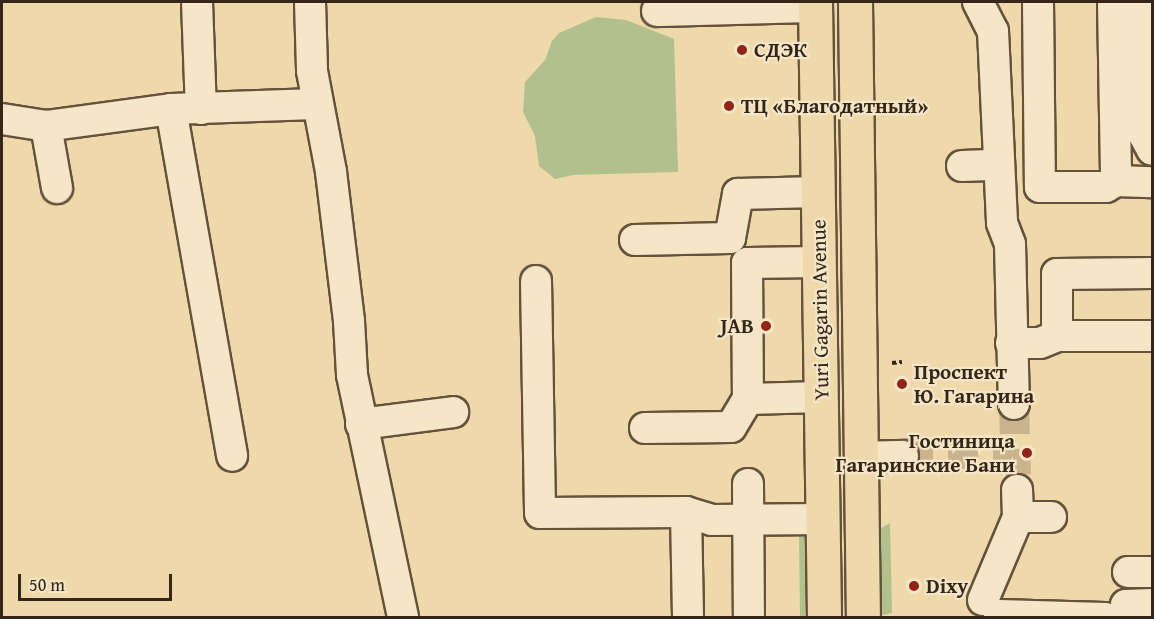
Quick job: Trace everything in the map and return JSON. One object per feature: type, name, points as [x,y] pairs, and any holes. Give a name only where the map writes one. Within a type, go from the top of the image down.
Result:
[{"type":"main road","name":"Yuri Gagarin Avenue","points":[[855,2],[863,618]]},
{"type":"main road","name":"Yuri Gagarin Avenue","points":[[815,4],[824,618]]},
{"type":"lane","points":[[197,2],[201,109]]},
{"type":"lane","points":[[310,2],[312,71],[316,104],[331,172],[349,321],[352,375],[403,618]]},
{"type":"lane","points":[[978,2],[993,31],[997,165],[1002,223],[1010,244],[1014,404]]},
{"type":"lane","points":[[1038,2],[1040,187],[1106,187],[1116,181],[1152,182]]},
{"type":"lane","points":[[1113,2],[1116,181]]},
{"type":"lane","points":[[1141,2],[1149,138]]},
{"type":"lane","points":[[657,11],[815,4]]},
{"type":"lane","points":[[2,119],[46,126],[171,109],[316,104]]},
{"type":"lane","points":[[171,109],[232,456]]},
{"type":"lane","points":[[46,126],[57,188]]},
{"type":"lane","points":[[962,166],[997,165]]},
{"type":"lane","points":[[635,240],[730,238],[738,194],[818,192]]},
{"type":"lane","points":[[645,428],[731,427],[748,399],[747,263],[819,262]]},
{"type":"lane","points":[[1057,336],[1057,274],[1152,273]]},
{"type":"lane","points":[[536,281],[540,513],[686,512],[712,520],[823,519]]},
{"type":"lane","points":[[1011,342],[1040,343],[1057,336],[1152,336]]},
{"type":"lane","points":[[748,399],[821,398]]},
{"type":"lane","points":[[361,424],[453,412]]},
{"type":"lane","points":[[861,457],[903,456]]},
{"type":"lane","points":[[748,484],[749,618]]},
{"type":"lane","points":[[1051,517],[1017,503],[991,607],[1106,618]]},
{"type":"lane","points":[[686,512],[688,618]]},
{"type":"lane","points":[[1126,618],[1126,604],[1152,604]]},
{"type":"path","points":[[892,363],[902,362]]},
{"type":"green space","points":[[596,17],[626,20],[674,39],[678,172],[573,175],[555,179],[539,166],[535,136],[523,112],[525,82],[545,60],[552,41],[559,33]]},
{"type":"green space","points":[[890,523],[892,613],[879,616],[878,530]]},
{"type":"green space","points":[[799,530],[809,533],[813,617],[800,617]]},
{"type":"tunnel","points":[[1014,404],[1016,475]]},
{"type":"tunnel","points":[[903,456],[1016,455]]},
{"type":"place","name":"СДЭК","points":[[742,50]]},
{"type":"place","name":"ТЦ «Благодатный»","points":[[729,106]]},
{"type":"place","name":"JAB","points":[[766,326]]},
{"type":"place","name":"Проспект Ю. Гагарина","points":[[902,384]]},
{"type":"place","name":"Гостиница Гагаринские Бани","points":[[1027,453]]},
{"type":"place","name":"Dixy","points":[[914,586]]}]
